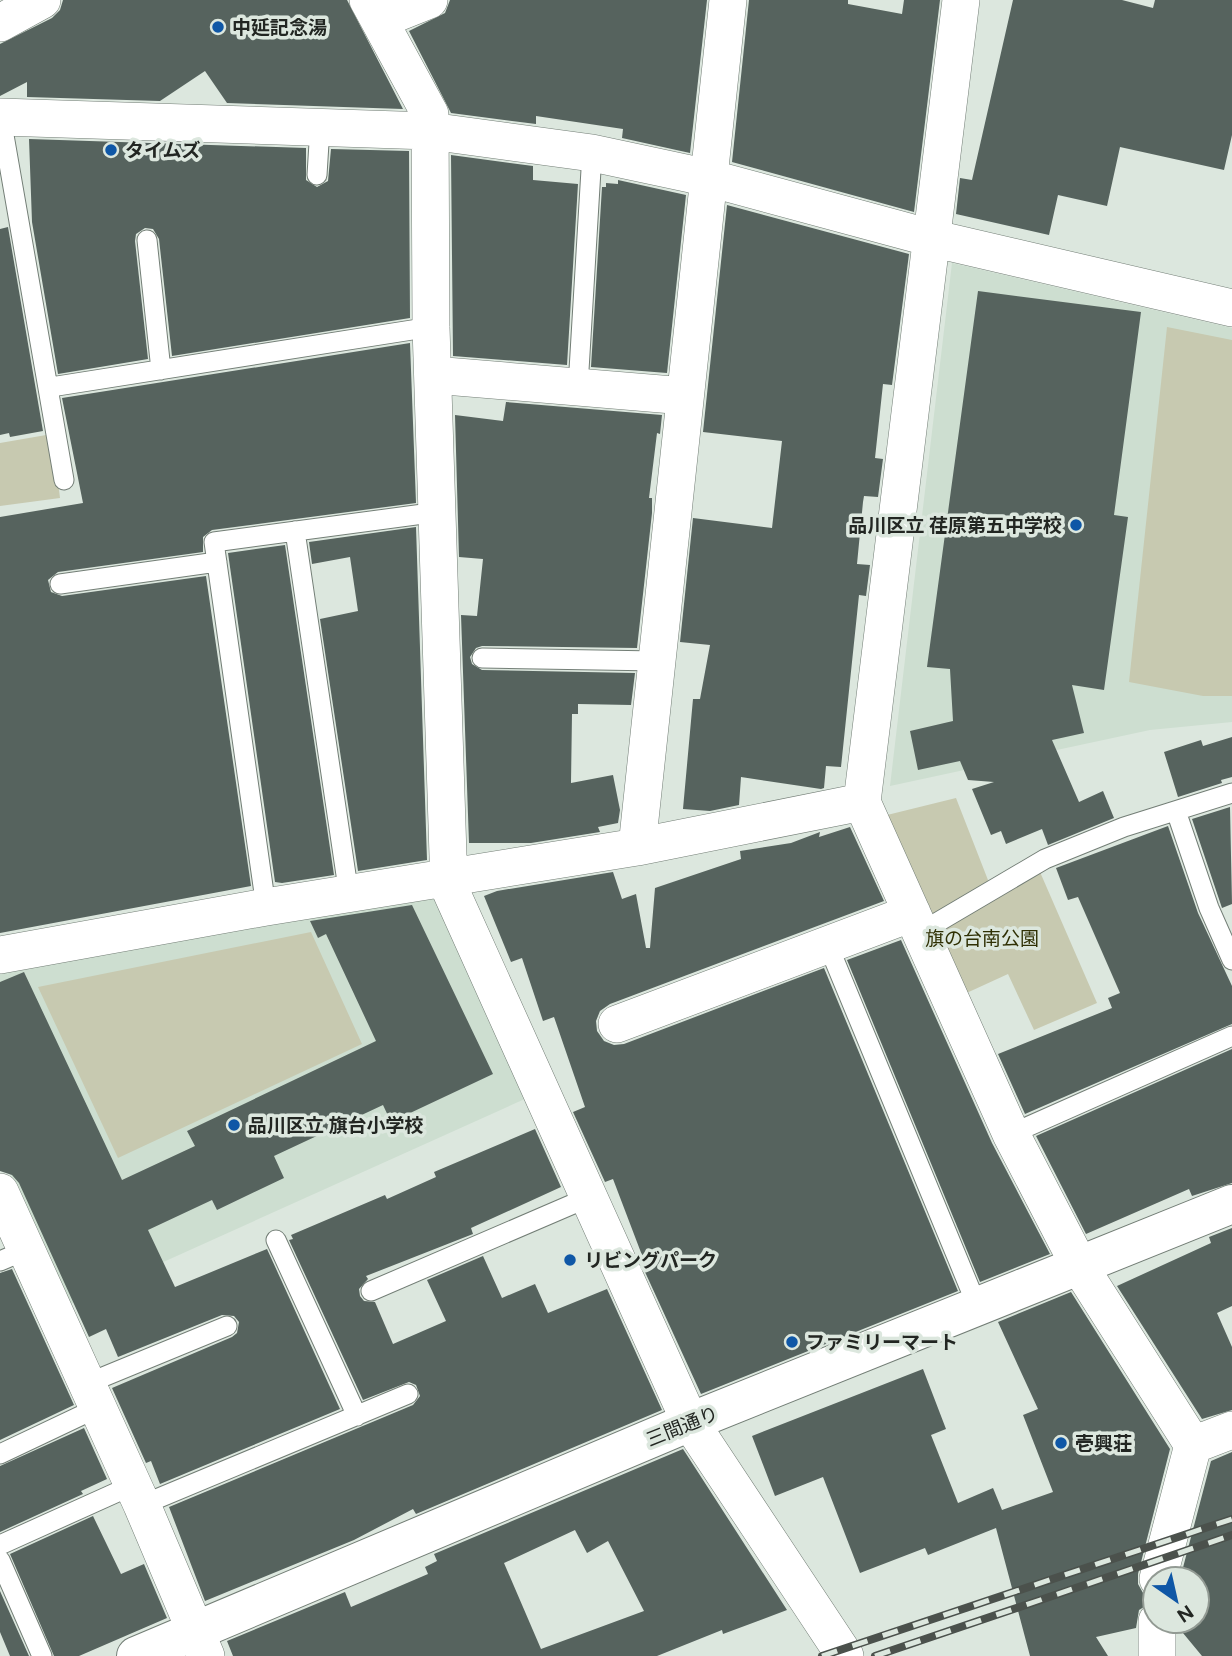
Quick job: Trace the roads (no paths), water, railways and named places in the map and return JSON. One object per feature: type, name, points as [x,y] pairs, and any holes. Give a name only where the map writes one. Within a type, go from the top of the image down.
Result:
[{"type":"street","points":[[0,23],[42,0]]},
{"type":"street","points":[[429,0],[373,10],[430,114],[433,375],[449,887],[690,1422],[845,1656]]},
{"type":"street","points":[[637,847],[728,0]]},
{"type":"street","points":[[961,0],[862,802],[1011,1134],[1080,1267],[1193,1445],[1162,1565]]},
{"type":"street","points":[[0,117],[430,131],[592,153],[709,178],[931,238],[1232,309]]},
{"type":"street","points":[[433,375],[685,396]]},
{"type":"street","points":[[0,955],[449,876],[637,847],[862,802]]},
{"type":"street","points":[[617,1024],[828,945],[917,923]]},
{"type":"street","points":[[0,1192],[13,1256],[92,1396],[201,1643]]},
{"type":"street","name":"三間通り","points":[[136,1656],[201,1643],[690,1422],[1232,1204]]},
{"type":"street","points":[[1193,1445],[1232,1430]]},
{"type":"street","points":[[1157,1635],[1157,1656]]},
{"type":"lane","points":[[0,117],[51,387],[64,480]]},
{"type":"lane","points":[[317,175],[320,127]]},
{"type":"lane","points":[[578,387],[592,153]]},
{"type":"lane","points":[[147,240],[161,370]]},
{"type":"lane","points":[[51,387],[432,327]]},
{"type":"lane","points":[[265,908],[214,542],[438,512]]},
{"type":"lane","points":[[295,531],[349,895]]},
{"type":"lane","points":[[60,584],[217,562]]},
{"type":"lane","points":[[482,658],[657,661]]},
{"type":"lane","points":[[917,923],[1045,859],[1124,827],[1232,793]]},
{"type":"lane","points":[[1176,811],[1209,908],[1232,960]]},
{"type":"lane","points":[[828,945],[978,1308]]},
{"type":"lane","points":[[1011,1134],[1232,1036]]},
{"type":"lane","points":[[372,1292],[587,1198]]},
{"type":"lane","points":[[276,1240],[357,1416]]},
{"type":"lane","points":[[0,1454],[92,1396],[227,1326]]},
{"type":"lane","points":[[0,1545],[357,1416],[408,1394]]},
{"type":"lane","points":[[0,1560],[41,1656]]},
{"type":"railway","points":[[822,1656],[1232,1519]]},
{"type":"railway","points":[[875,1656],[1232,1535]]},
{"type":"place","name":"中延記念湯","points":[[218,27]]},
{"type":"place","name":"タイムズ","points":[[111,150]]},
{"type":"place","name":"品川区立 荏原第五中学校","points":[[1076,525]]},
{"type":"place","name":"品川区立 旗台小学校","points":[[234,1125]]},
{"type":"place","name":"リビングパーク","points":[[570,1260]]},
{"type":"place","name":"ファミリーマート","points":[[792,1342]]},
{"type":"place","name":"壱興荘","points":[[1061,1443]]},
{"type":"park label","name":"旗の台南公園","points":[[982,938]]}]
